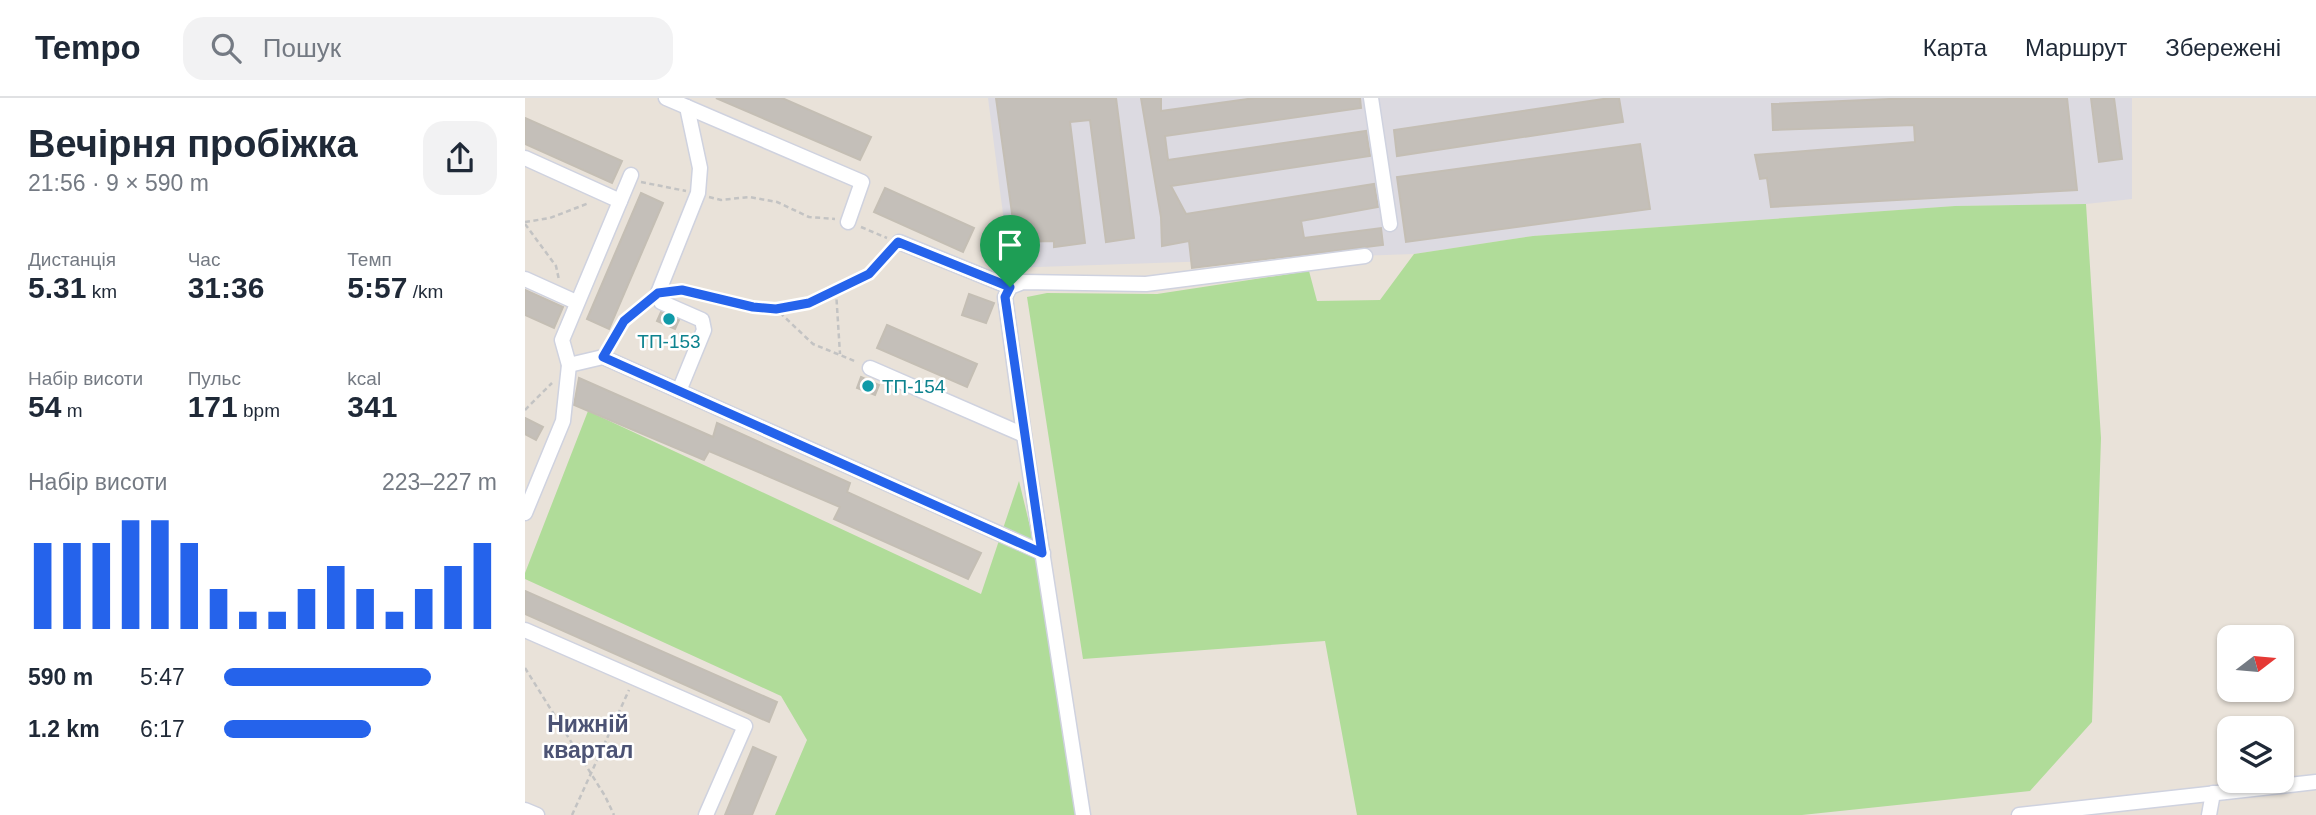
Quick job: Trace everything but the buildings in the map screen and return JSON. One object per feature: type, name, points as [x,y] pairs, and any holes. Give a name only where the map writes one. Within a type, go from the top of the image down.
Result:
[{"type":"street","points":[[666,98],[862,182],[848,222]]},
{"type":"street","points":[[1371,98],[1390,223]]},
{"type":"street","points":[[679,391],[704,330],[702,320],[661,302],[658,293],[698,193],[700,168],[687,107]]},
{"type":"street","points":[[525,158],[620,201]]},
{"type":"street","points":[[525,513],[563,421],[569,365],[562,340],[570,299],[631,175]]},
{"type":"street","points":[[898,242],[1010,287]]},
{"type":"street","points":[[1083,815],[1024,435],[1005,297],[1010,287],[1023,282],[1146,284],[1365,256]]},
{"type":"street","points":[[525,279],[570,299]]},
{"type":"street","points":[[569,365],[603,357],[1042,553]]},
{"type":"street","points":[[870,368],[1024,435]]},
{"type":"street","points":[[525,630],[745,726],[706,815]]},
{"type":"street","points":[[2028,814],[2316,782]]},
{"type":"street","points":[[2209,815],[2213,793]]},
{"type":"street","points":[[525,810],[537,815]]},
{"type":"path","points":[[603,357],[624,321],[658,293],[682,290],[753,307],[776,309],[809,303],[869,274],[898,242],[848,222]]},
{"type":"path","points":[[525,224],[556,265],[570,299]]},
{"type":"path","points":[[836,291],[841,355]]},
{"type":"path","points":[[776,309],[813,344],[870,368]]},
{"type":"path","points":[[525,410],[551,383]]},
{"type":"path","points":[[525,668],[614,815]]},
{"type":"path","points":[[572,815],[635,678]]},
{"type":"shaded area","points":[[988,98],[2132,98],[2132,199],[2086,204],[1955,206],[1533,236],[1414,254],[1010,268]]},
{"type":"green space","points":[[2086,204],[2101,438],[2092,722],[2030,791],[1802,815],[1357,815],[1325,641],[1083,659],[1027,297],[1047,293],[1157,294],[1309,271],[1317,301],[1380,300],[1414,254],[1533,236],[1955,206]]},
{"type":"green space","points":[[588,411],[981,594],[1019,481],[1033,539],[1076,815],[775,815],[807,740],[781,696],[525,579],[525,573]]},
{"type":"place","name":"ТП-153","points":[[669,319]]},
{"type":"place","name":"ТП-154","points":[[868,386]]},
{"type":"district","name":"Нижній квартал","points":[[588,737]]},
{"type":"route","points":[[898,242],[1010,287],[1005,297],[1042,553],[603,357],[624,321],[658,293],[682,290],[753,307],[776,309],[809,303],[869,274],[898,242]]}]
